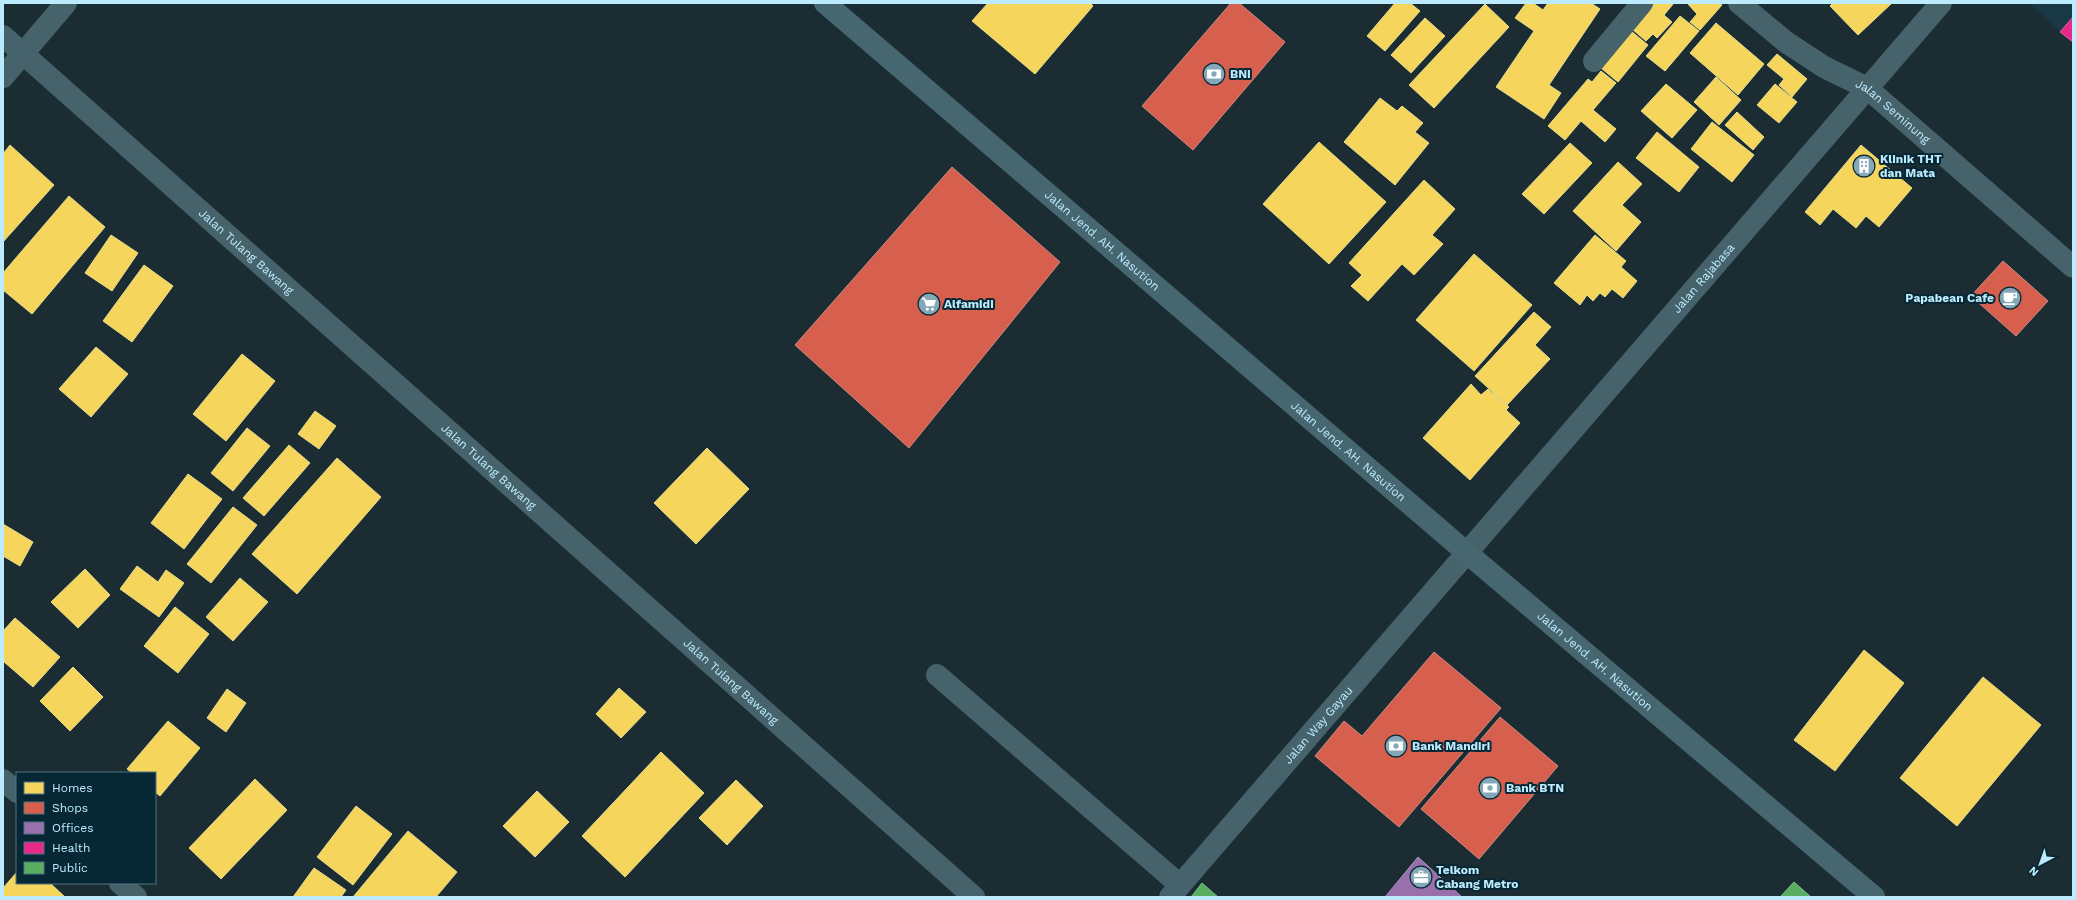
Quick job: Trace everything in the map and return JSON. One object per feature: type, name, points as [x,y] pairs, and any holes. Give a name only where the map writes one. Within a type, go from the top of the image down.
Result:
[{"type":"highway","name":"Jalan Jend. AH. Nasution","points":[[825,3],[1467,553],[1874,897]]},
{"type":"street","points":[[3,76],[66,3]]},
{"type":"street","points":[[1594,61],[1642,3]]},
{"type":"street","name":"Jalan Seminung","points":[[1738,3],[1786,42],[1824,67],[1867,88],[2073,267]]},
{"type":"street","name":"Jalan Rajabasa","points":[[1467,553],[1941,3]]},
{"type":"street","name":"Jalan Tulang Bawang","points":[[3,36],[974,897]]},
{"type":"street","name":"Jalan Way Gayau","points":[[1175,891],[1467,553]]},
{"type":"street","points":[[936,675],[1175,891]]},
{"type":"street","points":[[3,780],[16,791]]},
{"type":"street","points":[[121,884],[136,897]]},
{"type":"shaded area","points":[[2029,3],[2073,3],[2073,43]]},
{"type":"building: Homes","points":[[988,3],[1090,3],[1093,6],[1035,74],[972,21]]},
{"type":"building: Homes","points":[[1395,3],[1410,3],[1420,11],[1385,51],[1367,36]]},
{"type":"building: Homes","points":[[1526,3],[1533,3],[1543,10],[1548,3],[1591,3],[1600,9],[1549,85],[1561,93],[1544,119],[1496,87],[1534,31],[1515,18]]},
{"type":"building: Homes","points":[[1655,3],[1674,3],[1664,15],[1672,22],[1657,38],[1653,34],[1646,41],[1632,29]]},
{"type":"building: Homes","points":[[1687,3],[1719,3],[1722,5],[1700,30],[1690,22],[1697,14]]},
{"type":"building: Homes","points":[[1833,3],[1892,3],[1858,35],[1830,6]]},
{"type":"building: Homes","points":[[1485,4],[1509,27],[1434,108],[1409,85]]},
{"type":"building: Homes","points":[[1680,16],[1699,31],[1665,71],[1646,56]]},
{"type":"building: Homes","points":[[1425,18],[1445,36],[1411,73],[1391,55]]},
{"type":"building: Homes","points":[[1716,23],[1764,64],[1738,95],[1690,53]]},
{"type":"building: Homes","points":[[1631,31],[1648,45],[1618,82],[1601,68]]},
{"type":"building: Homes","points":[[1777,54],[1807,79],[1792,97],[1779,85],[1784,79],[1767,65]]},
{"type":"building: Homes","points":[[1601,71],[1616,83],[1593,110],[1616,129],[1605,142],[1581,121],[1565,140],[1548,126],[1588,79],[1592,82]]},
{"type":"building: Homes","points":[[1716,77],[1741,100],[1719,125],[1694,102]]},
{"type":"building: Homes","points":[[1666,84],[1697,110],[1672,138],[1641,111]]},
{"type":"building: Homes","points":[[1775,84],[1797,102],[1779,123],[1757,105]]},
{"type":"building: Homes","points":[[1380,98],[1397,111],[1402,106],[1423,123],[1415,132],[1429,143],[1395,185],[1344,142]]},
{"type":"building: Homes","points":[[1737,112],[1764,137],[1753,150],[1725,125]]},
{"type":"building: Homes","points":[[1712,122],[1754,155],[1732,182],[1691,149]]},
{"type":"building: Homes","points":[[1657,132],[1699,167],[1679,192],[1636,158]]},
{"type":"building: Homes","points":[[1319,142],[1386,202],[1329,264],[1263,204]]},
{"type":"building: Homes","points":[[1570,143],[1592,163],[1544,214],[1522,194]]},
{"type":"building: Homes","points":[[10,145],[54,185],[3,242],[3,154]]},
{"type":"building: Homes","name":"Klinik THT dan Mata","points":[[1861,145],[1912,188],[1879,227],[1866,216],[1856,228],[1833,209],[1820,225],[1805,212]]},
{"type":"building: Homes","points":[[1618,162],[1642,184],[1622,205],[1641,222],[1616,251],[1573,211]]},
{"type":"building: Homes","points":[[1424,180],[1455,209],[1432,235],[1443,244],[1414,275],[1402,264],[1368,301],[1351,286],[1362,275],[1349,263]]},
{"type":"building: Homes","points":[[69,196],[105,227],[32,314],[3,290],[3,273]]},
{"type":"building: Homes","points":[[111,235],[138,253],[112,291],[85,273]]},
{"type":"building: Homes","points":[[1595,235],[1626,261],[1621,267],[1637,281],[1623,298],[1612,289],[1605,297],[1600,293],[1593,301],[1587,295],[1580,305],[1554,283]]},
{"type":"building: Homes","points":[[1474,254],[1532,305],[1474,371],[1416,320]]},
{"type":"building: Homes","points":[[144,265],[173,286],[132,342],[103,321]]},
{"type":"building: Homes","points":[[1534,312],[1551,327],[1535,345],[1550,359],[1507,405],[1475,376]]},
{"type":"building: Homes","points":[[96,347],[128,374],[91,417],[59,389]]},
{"type":"building: Homes","points":[[242,354],[275,381],[226,441],[193,414]]},
{"type":"building: Homes","points":[[1471,384],[1481,395],[1488,389],[1509,407],[1506,410],[1520,423],[1470,480],[1423,438]]},
{"type":"building: Homes","points":[[315,411],[336,426],[319,449],[298,434]]},
{"type":"building: Homes","points":[[247,428],[270,446],[233,491],[211,473]]},
{"type":"building: Homes","points":[[289,445],[310,463],[264,516],[243,498]]},
{"type":"building: Homes","points":[[707,448],[749,489],[696,544],[654,503]]},
{"type":"building: Homes","points":[[337,458],[381,497],[297,594],[252,554]]},
{"type":"building: Homes","points":[[188,474],[222,499],[184,549],[151,523]]},
{"type":"building: Homes","points":[[233,507],[257,525],[211,583],[187,564]]},
{"type":"building: Homes","points":[[3,524],[33,542],[20,566],[3,556]]},
{"type":"building: Homes","points":[[137,566],[158,582],[166,570],[184,583],[159,617],[120,589]]},
{"type":"building: Homes","points":[[85,569],[110,595],[78,628],[51,602]]},
{"type":"building: Homes","points":[[240,578],[268,602],[233,641],[206,617]]},
{"type":"building: Homes","points":[[175,607],[209,634],[178,673],[144,646]]},
{"type":"building: Homes","points":[[15,618],[60,657],[33,687],[3,661],[3,631]]},
{"type":"building: Homes","points":[[1864,650],[1904,683],[1835,771],[1794,740]]},
{"type":"building: Homes","points":[[73,667],[103,697],[70,731],[40,701]]},
{"type":"building: Homes","points":[[1983,677],[2041,725],[1957,826],[1900,778]]},
{"type":"building: Homes","points":[[619,688],[646,712],[621,738],[596,714]]},
{"type":"building: Homes","points":[[227,689],[246,703],[226,732],[207,718]]},
{"type":"building: Homes","points":[[168,721],[200,748],[160,796],[156,793],[156,772],[131,772],[127,769]]},
{"type":"building: Homes","points":[[661,752],[704,793],[625,877],[582,836]]},
{"type":"building: Homes","points":[[255,779],[287,810],[221,879],[189,848]]},
{"type":"building: Homes","points":[[736,780],[763,806],[727,845],[699,818]]},
{"type":"building: Homes","points":[[537,791],[569,822],[535,857],[503,826]]},
{"type":"building: Homes","points":[[356,806],[392,834],[353,885],[317,857]]},
{"type":"building: Homes","points":[[408,831],[457,872],[436,897],[353,897]]},
{"type":"building: Homes","points":[[314,868],[346,890],[341,897],[293,897]]},
{"type":"building: Homes","points":[[16,873],[16,884],[51,884],[65,897],[3,897],[3,888]]},
{"type":"building: Shops","name":"BNI","points":[[1231,3],[1239,3],[1285,42],[1193,150],[1142,106]]},
{"type":"building: Shops","name":"Alfamidi","points":[[952,167],[1060,262],[909,448],[795,345]]},
{"type":"building: Shops","name":"Papabean Cafe","points":[[2003,261],[2048,301],[2016,336],[1971,296]]},
{"type":"building: Shops","name":"Bank Mandiri","points":[[1434,652],[1501,708],[1399,827],[1315,756],[1344,721],[1362,736]]},
{"type":"building: Shops","name":"Bank BTN","points":[[1500,717],[1558,766],[1479,859],[1421,809]]},
{"type":"building: Offices","name":"Telkom Cabang Metro","points":[[1418,857],[1462,897],[1385,897]]},
{"type":"building: Health","points":[[2073,17],[2073,42],[2060,32]]},
{"type":"building: Public","points":[[1794,882],[1811,897],[1780,897]]},
{"type":"building: Public","points":[[1202,883],[1218,897],[1191,897]]},
{"type":"place","name":"BNI","points":[[1214,74]]},
{"type":"place","name":"Klinik THT dan Mata","points":[[1864,166]]},
{"type":"place","name":"Papabean Cafe","points":[[2010,298]]},
{"type":"place","name":"Alfamidi","points":[[929,304]]},
{"type":"place","name":"Bank Mandiri","points":[[1396,746]]},
{"type":"place","name":"Bank BTN","points":[[1490,788]]},
{"type":"place","name":"Telkom Cabang Metro","points":[[1421,877]]}]
